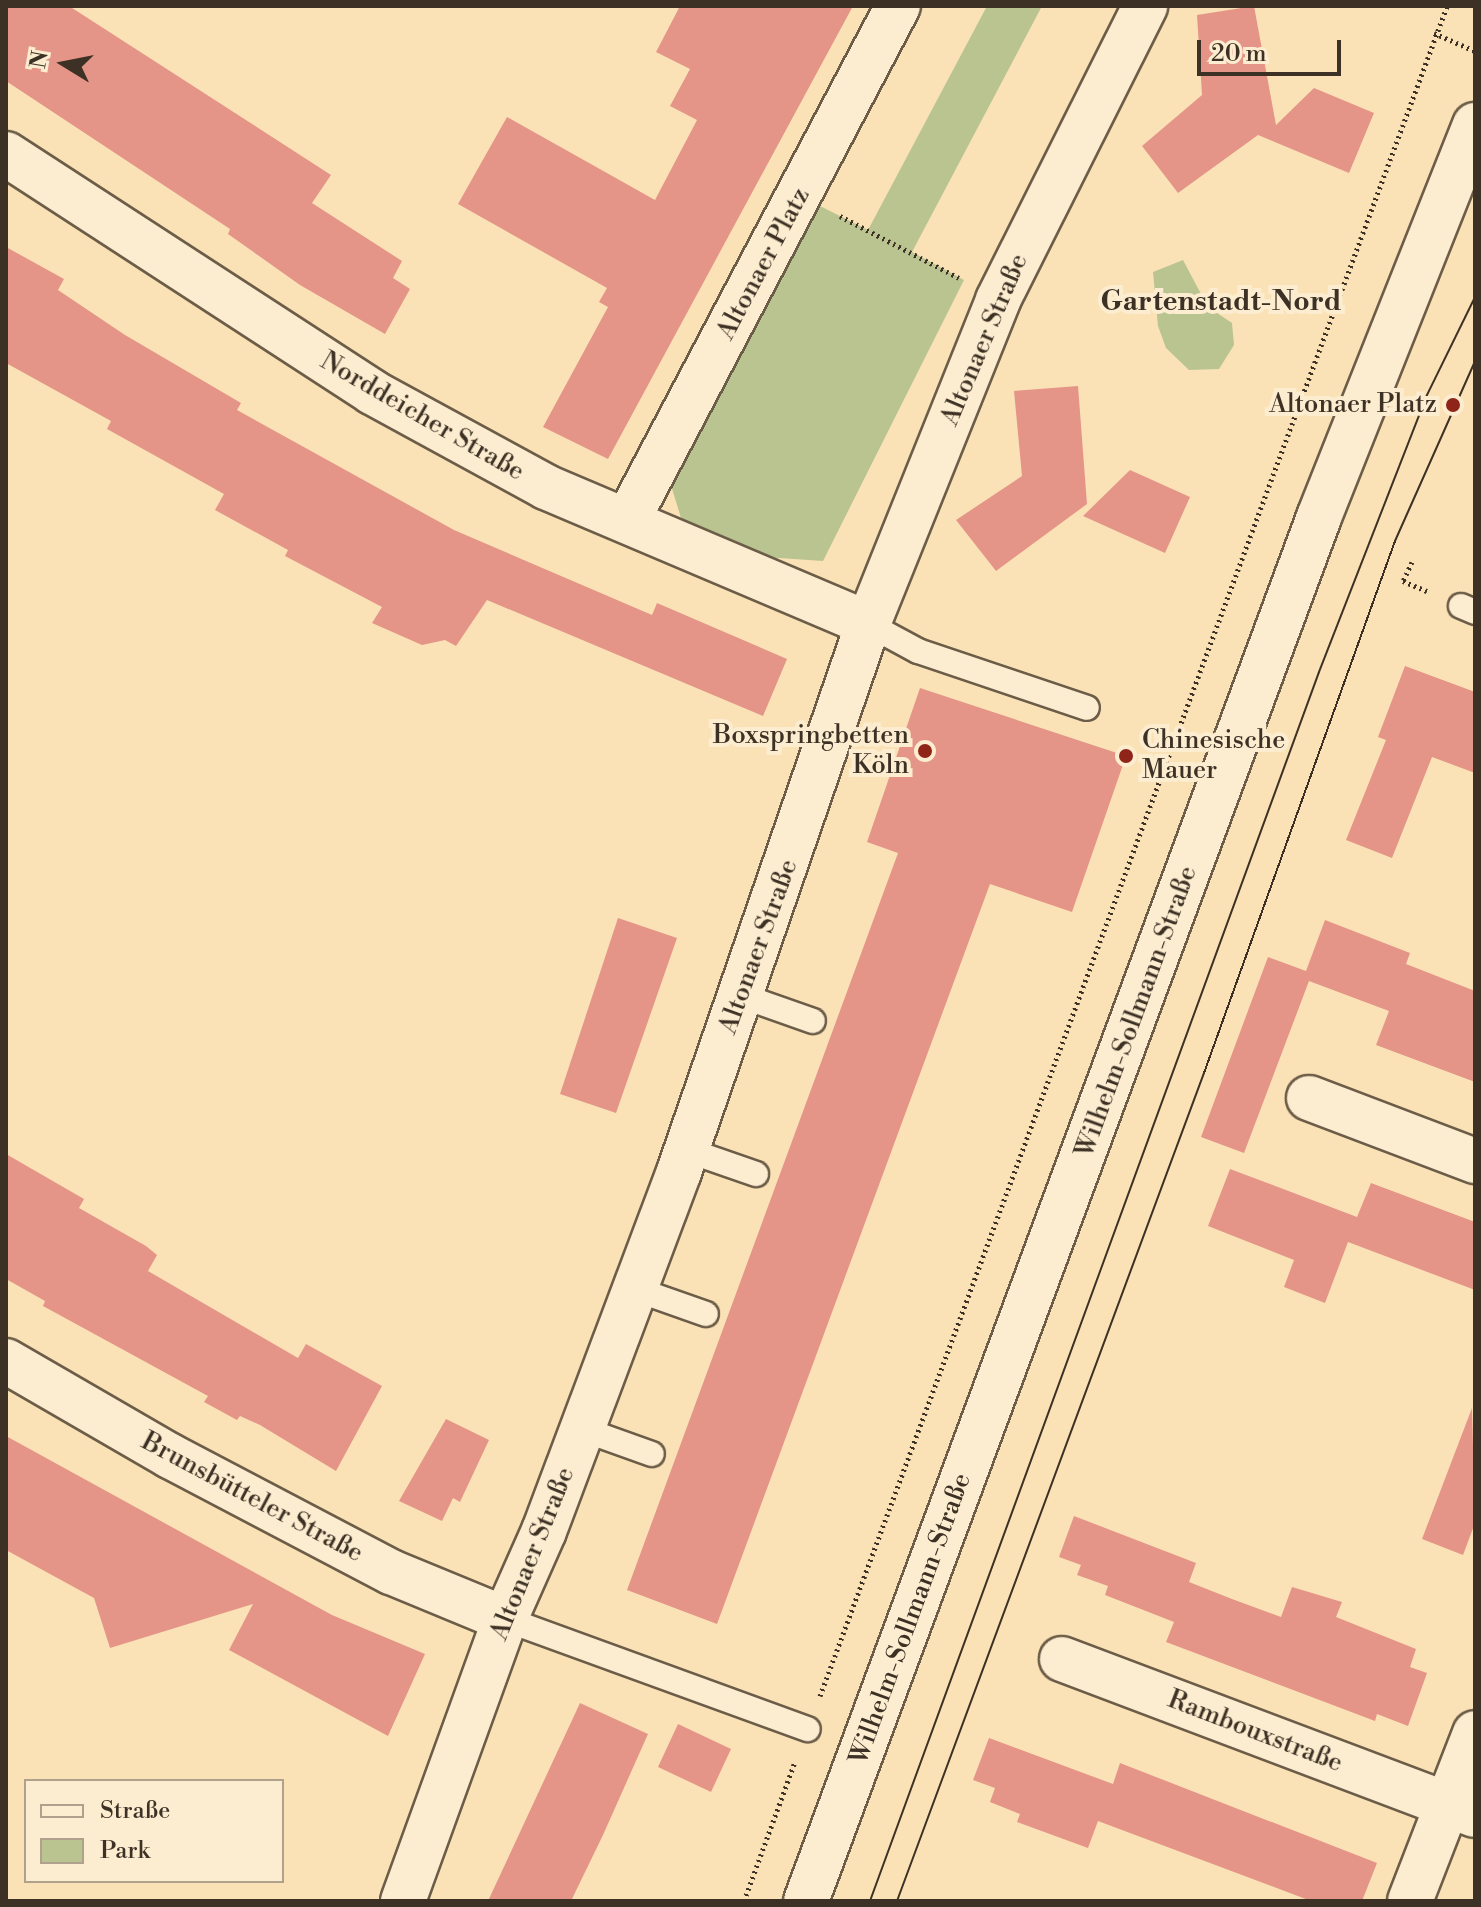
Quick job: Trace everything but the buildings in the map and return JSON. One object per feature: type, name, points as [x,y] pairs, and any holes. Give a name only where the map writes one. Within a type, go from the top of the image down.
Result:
[{"type":"street","name":"Altonaer Platz","points":[[627,521],[898,6]]},
{"type":"street","name":"Altonaer Straße","points":[[403,1901],[505,1619],[582,1429],[687,1150],[868,624],[998,300],[1145,6]]},
{"type":"street","name":"Wilhelm-Sollmann-Straße","points":[[806,1901],[1330,489],[1475,125]]},
{"type":"street","name":"Norddeicher Straße","points":[[6,154],[372,392],[546,487],[868,624]]},
{"type":"street","points":[[1309,1098],[1475,1161]]},
{"type":"street","name":"Brunsbütteler Straße","points":[[6,1361],[170,1456],[391,1572],[505,1619]]},
{"type":"street","name":"Rambouxstraße","points":[[1062,1659],[1461,1810]]},
{"type":"street","points":[[1410,1901],[1461,1810],[1475,1733]]},
{"type":"lane","points":[[868,624],[918,651],[1087,708]]},
{"type":"lane","points":[[742,996],[813,1021]]},
{"type":"lane","points":[[687,1150],[756,1174]]},
{"type":"lane","points":[[635,1289],[706,1314]]},
{"type":"lane","points":[[582,1429],[652,1454]]},
{"type":"lane","points":[[505,1619],[808,1729]]},
{"type":"path","points":[[744,1901],[1434,33],[1447,6]]},
{"type":"path","points":[[1434,33],[1475,51]]},
{"type":"path","points":[[800,195],[998,300]]},
{"type":"green space","points":[[987,6],[1042,6],[912,252],[964,280],[823,561],[764,557],[681,518],[670,482],[816,204],[868,230]]},
{"type":"green space","points":[[1183,260],[1208,307],[1232,323],[1234,345],[1219,369],[1189,370],[1166,348],[1158,326],[1153,272]]},
{"type":"tram line","points":[[870,1901],[1319,672],[1427,395],[1475,297]]},
{"type":"tram line","points":[[897,1901],[1204,1073],[1395,541],[1475,361]]},
{"type":"place","name":"Altonaer Platz","points":[[1453,405]]},
{"type":"place","name":"Boxspringbetten Köln","points":[[925,751]]},
{"type":"place","name":"Chinesische Mauer","points":[[1126,756]]},
{"type":"district","name":"Gartenstadt-Nord","points":[[1221,302]]}]
